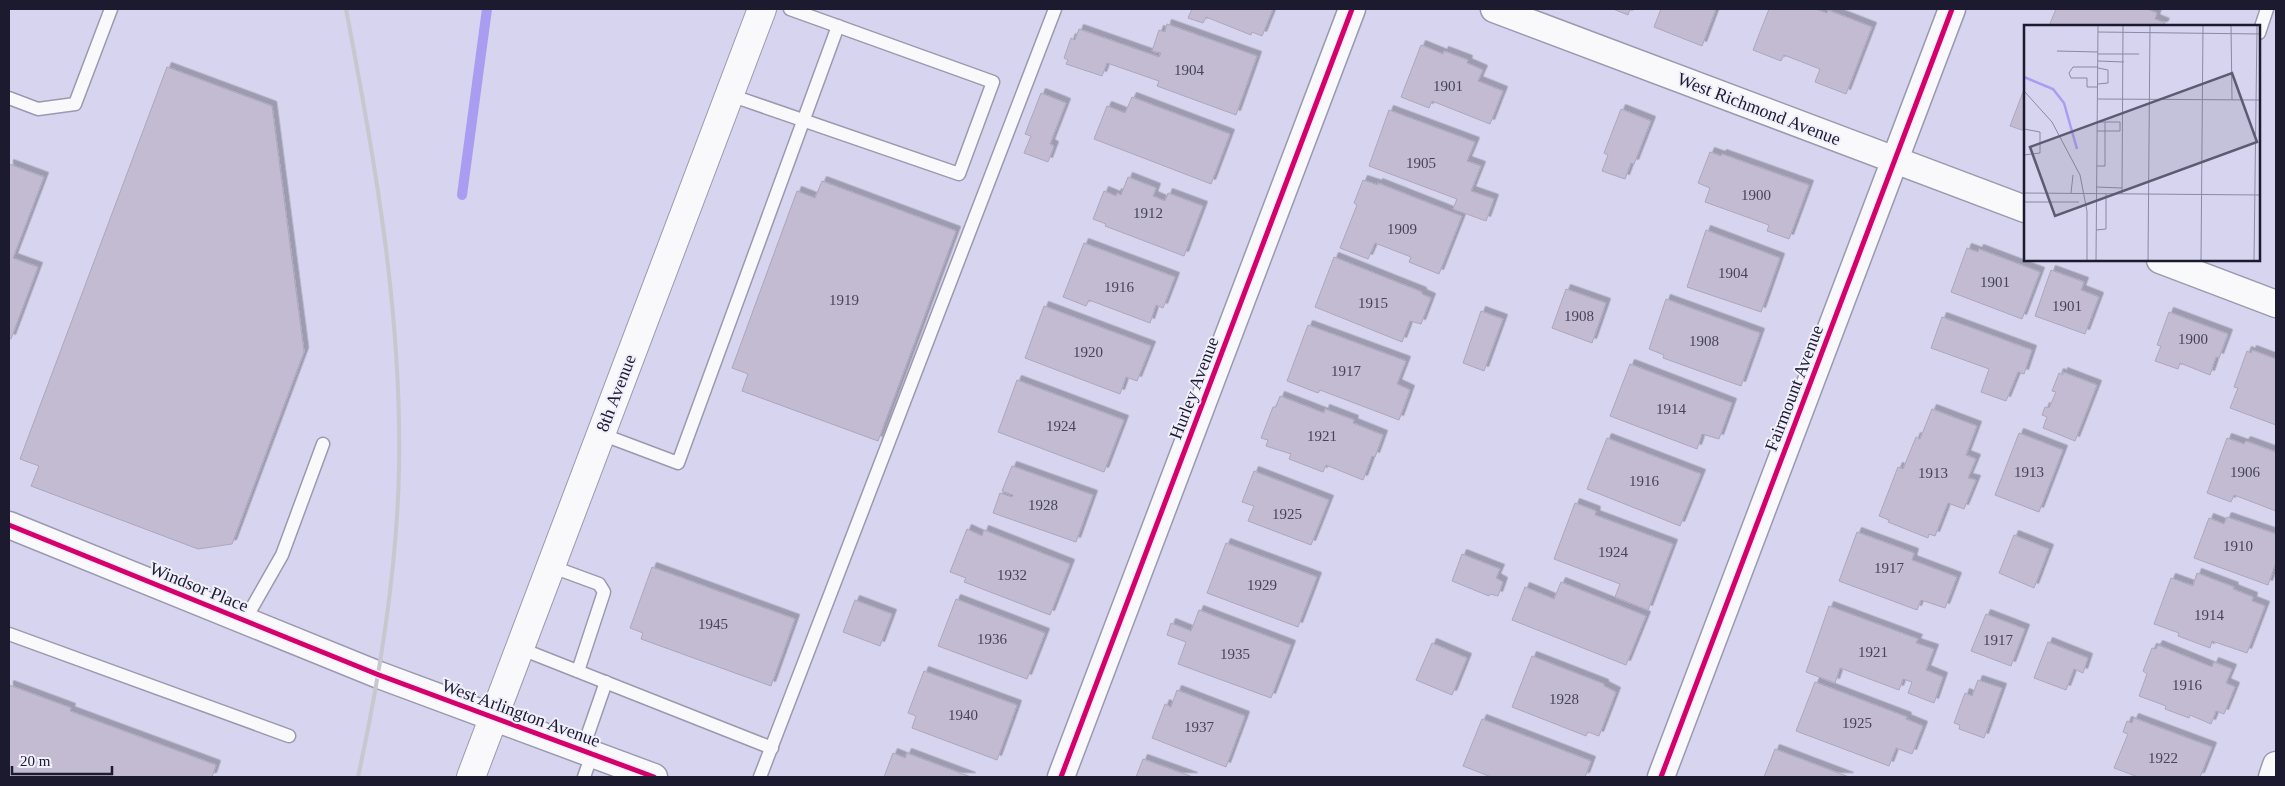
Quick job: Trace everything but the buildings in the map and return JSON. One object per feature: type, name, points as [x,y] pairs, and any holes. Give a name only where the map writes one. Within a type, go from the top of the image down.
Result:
[{"type":"main road","name":"8th Avenue","points":[[471,777],[492,717],[762,9]]},
{"type":"street","name":"Hurley Avenue","points":[[1061,777],[1352,9]]},
{"type":"street","name":"West Richmond Avenue","points":[[1494,9],[2024,209]]},
{"type":"street","name":"Fairmount Avenue","points":[[1661,777],[1952,9]]},
{"type":"street","points":[[2166,261],[2188,265],[2276,304]]},
{"type":"street","name":"Windsor Place","points":[[9,525],[379,675]]},
{"type":"street","name":"West Arlington Avenue","points":[[379,675],[492,717],[586,761],[654,777]]},
{"type":"street","points":[[2272,777],[2276,765]]},
{"type":"lane","points":[[9,98],[38,109],[75,104],[111,9]]},
{"type":"lane","points":[[730,95],[959,174],[993,82],[790,9]]},
{"type":"lane","points":[[760,777],[1055,9]]},
{"type":"lane","points":[[2260,30],[2268,9]]},
{"type":"lane","points":[[601,434],[678,464],[838,26]]},
{"type":"lane","points":[[245,620],[282,555],[323,444]]},
{"type":"lane","points":[[550,566],[599,584],[604,592],[578,671]]},
{"type":"lane","points":[[9,634],[289,736]]},
{"type":"lane","points":[[519,648],[772,748]]},
{"type":"lane","points":[[586,761],[606,682]]},
{"type":"waterway","points":[[462,195],[487,9]]},
{"type":"railway","points":[[346,9],[367,123],[384,238],[391,295],[399,411],[398,508],[391,586],[380,663],[358,777]]},
{"type":"cycle path","points":[[1061,777],[1352,9]]},
{"type":"cycle path","points":[[1661,777],[1952,9]]},
{"type":"cycle path","points":[[9,525],[379,675],[654,777]]}]
